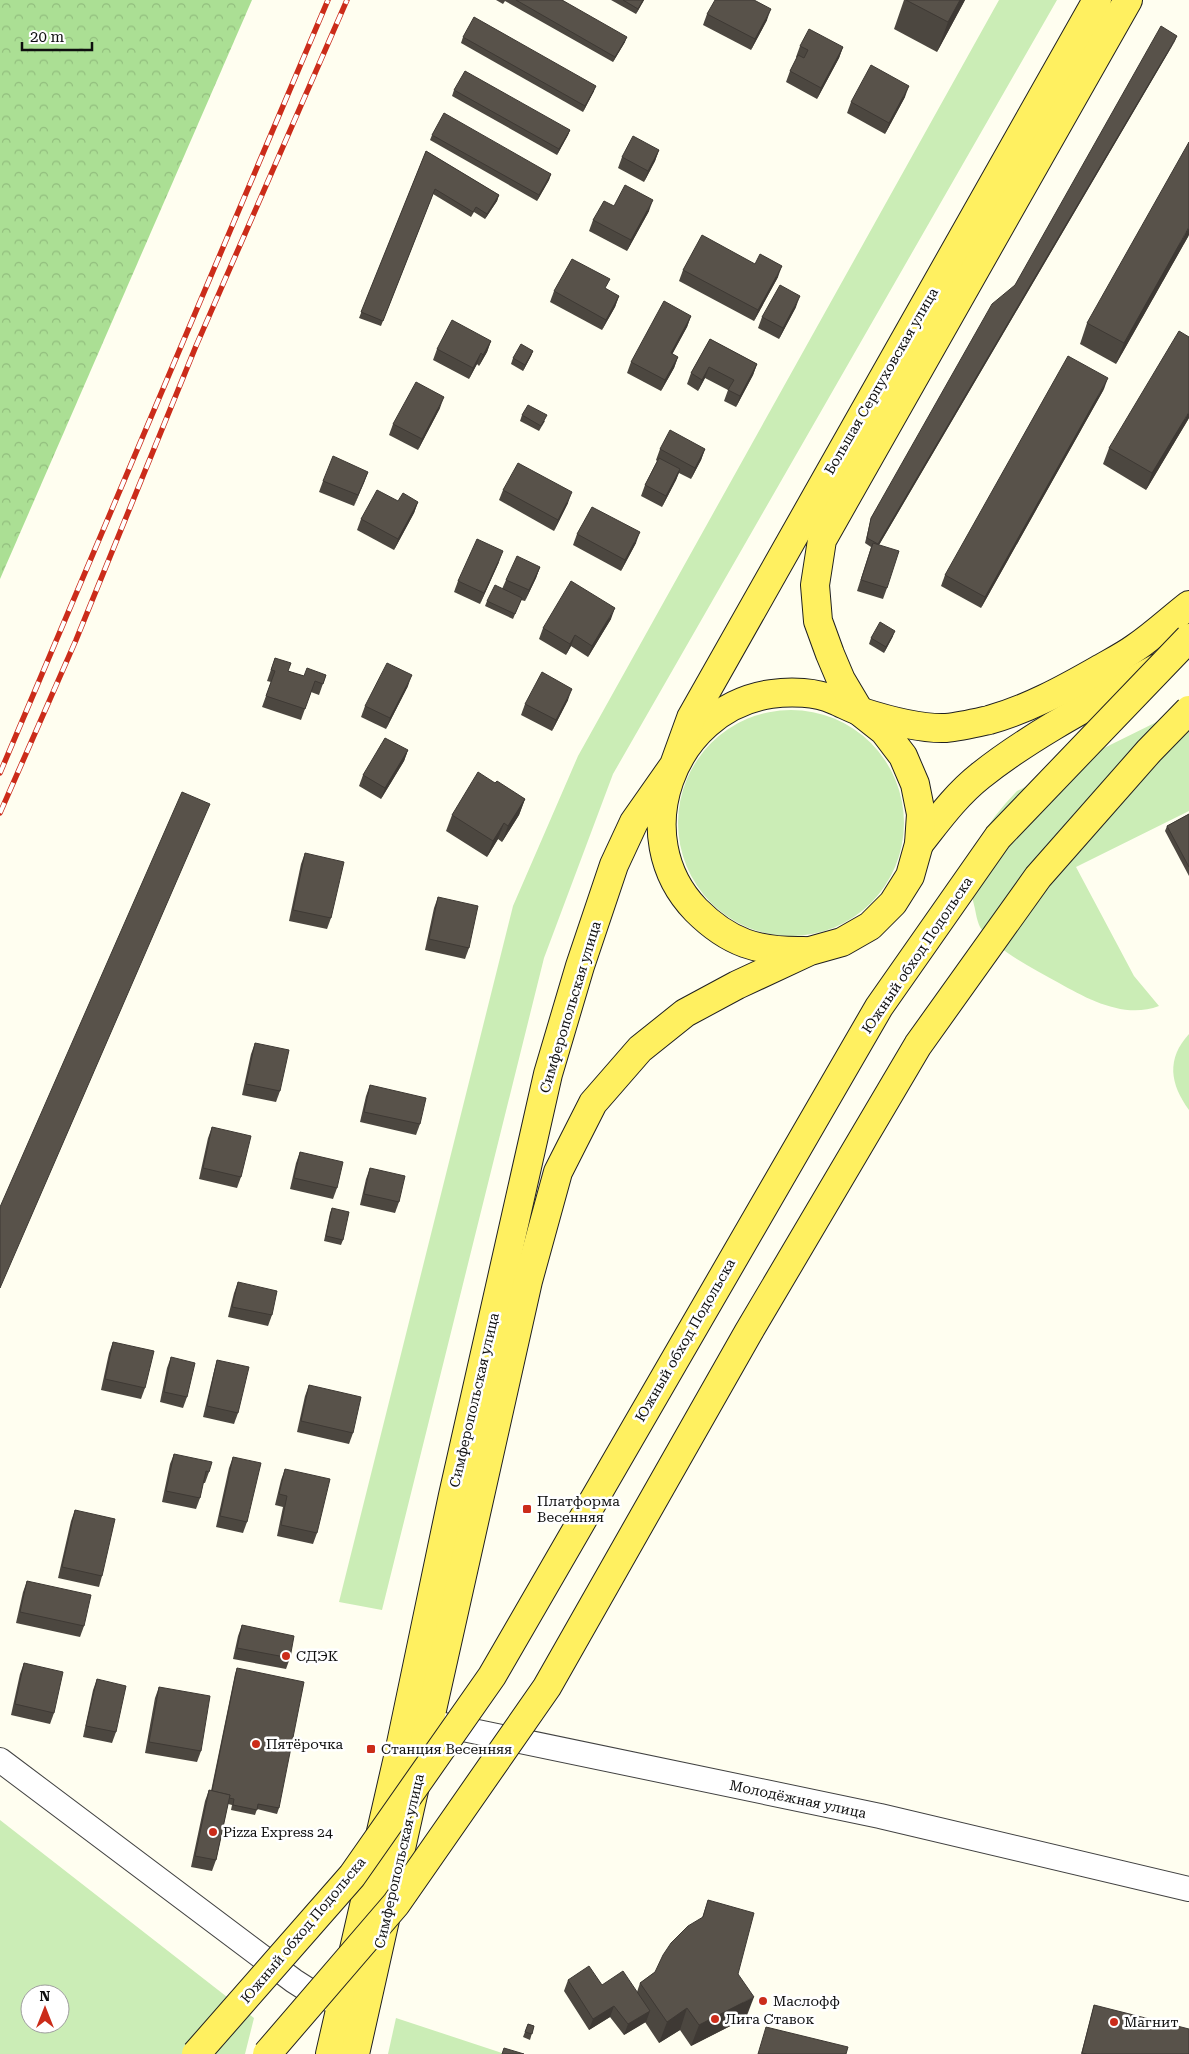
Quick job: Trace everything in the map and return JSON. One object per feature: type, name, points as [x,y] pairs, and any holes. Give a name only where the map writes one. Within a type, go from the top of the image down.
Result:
[{"type":"main road","name":"Большая Серпуховская улица","points":[[674,765],[691,718],[1097,0]]},
{"type":"main road","name":"Большая Серпуховская улица","points":[[860,712],[841,680],[818,621],[815,585],[822,540],[1128,0]]},
{"type":"main road","points":[[860,712],[884,731],[903,756],[912,777],[921,814],[920,844],[910,876],[893,903],[870,926],[842,942],[810,951],[775,952],[741,943],[711,925],[686,899],[669,869],[661,834],[663,799],[674,765],[691,739],[714,718],[740,702],[770,694],[801,693],[832,699],[860,712],[904,723],[946,728],[989,720],[1052,696],[1135,649],[1189,605]]},
{"type":"main road","name":"Южный обход Подольска","points":[[196,2054],[352,1876],[492,1676],[879,1007],[998,837],[1189,638]]},
{"type":"main road","points":[[920,844],[950,806],[979,777],[1020,748],[1116,690],[1189,651]]},
{"type":"main road","points":[[267,2054],[396,1904],[547,1687],[748,1334],[918,1045],[1038,877],[1149,751],[1189,710]]},
{"type":"main road","name":"Симферопольская улица","points":[[356,2054],[418,1720],[453,1494],[548,1074],[580,966],[614,866],[634,822],[674,765]]},
{"type":"main road","name":"Симферопольская улица","points":[[330,2054],[341,2002],[418,1720],[528,1281],[558,1172],[593,1103],[640,1049],[685,1012],[810,951]]},
{"type":"street","name":"Молодёжная улица","points":[[418,1720],[880,1816],[1189,1889]]},
{"type":"street","points":[[0,1760],[294,1981],[319,1997],[341,2002]]},
{"type":"green space","points":[[0,0],[252,0],[0,579]]},
{"type":"green space","points":[[999,0],[1057,0],[613,774],[544,958],[382,1610],[339,1602],[513,906],[578,756]]},
{"type":"green space","points":[[1189,706],[1189,811],[1076,867],[1134,976],[1159,1006],[1133,1010],[1120,1009],[1082,996],[1018,960],[990,939],[979,925],[971,887],[971,871],[974,856],[986,829],[1017,791]]},
{"type":"green space","points":[[791,710],[813,712],[834,719],[854,729],[871,743],[885,760],[895,780],[902,801],[904,823],[902,845],[895,866],[885,886],[871,903],[854,917],[834,927],[813,934],[791,936],[769,934],[748,927],[728,917],[711,903],[697,886],[687,866],[680,845],[678,823],[680,801],[687,780],[697,760],[711,743],[728,729],[748,719],[769,712]]},
{"type":"green space","points":[[1189,1034],[1189,1110],[1178,1091],[1173,1072],[1177,1053]]},
{"type":"green space","points":[[0,1820],[254,2018],[245,2054],[0,2054]]},
{"type":"green space","points":[[396,2018],[502,2053],[502,2054],[388,2054]]},
{"type":"building","points":[[516,0],[562,0],[627,37],[615,57]]},
{"type":"building","points":[[623,0],[643,0],[638,9]]},
{"type":"building","points":[[715,0],[754,0],[771,9],[755,39],[707,14]]},
{"type":"building","points":[[906,0],[960,0],[948,22]]},
{"type":"building","points":[[474,17],[596,86],[585,106],[463,37]]},
{"type":"building","points":[[1161,26],[1177,36],[878,544],[867,538],[871,518],[992,304],[1015,285]]},
{"type":"building","points":[[809,29],[843,47],[821,88],[790,71],[798,55],[804,58],[808,50],[800,46]]},
{"type":"building","points":[[871,65],[909,86],[889,123],[851,102]]},
{"type":"building","points":[[465,71],[570,130],[559,149],[454,90]]},
{"type":"building","points":[[444,113],[551,174],[539,195],[432,135]]},
{"type":"building","points":[[633,136],[659,150],[648,171],[622,157]]},
{"type":"building","points":[[1189,142],[1189,227],[1124,343],[1087,323]]},
{"type":"building","points":[[426,151],[499,195],[487,214],[476,207],[473,212],[435,189],[383,321],[361,312]]},
{"type":"building","points":[[625,185],[653,200],[631,240],[593,220],[604,201],[614,206]]},
{"type":"building","points":[[702,235],[755,264],[760,254],[782,266],[758,310],[683,270]]},
{"type":"building","points":[[572,259],[610,279],[605,288],[619,296],[606,320],[554,291]]},
{"type":"building","points":[[780,285],[800,296],[783,328],[762,317]]},
{"type":"building","points":[[664,301],[691,316],[671,353],[678,357],[665,380],[631,362]]},
{"type":"building","points":[[452,320],[491,341],[483,355],[481,353],[473,368],[437,349]]},
{"type":"building","points":[[1179,331],[1189,337],[1189,412],[1152,473],[1109,448]]},
{"type":"building","points":[[710,339],[757,364],[740,396],[728,390],[734,380],[709,367],[702,380],[691,373]]},
{"type":"building","points":[[521,344],[533,351],[525,365],[513,358]]},
{"type":"building","points":[[1068,356],[1108,378],[985,597],[945,575]]},
{"type":"building","points":[[416,382],[444,397],[422,439],[393,424]]},
{"type":"building","points":[[528,405],[547,415],[541,426],[522,415]]},
{"type":"building","points":[[670,430],[705,449],[695,468],[660,449]]},
{"type":"building","points":[[333,456],[368,472],[358,495],[323,481]]},
{"type":"building","points":[[659,458],[680,469],[666,496],[645,485]]},
{"type":"building","points":[[518,463],[572,492],[558,520],[503,490]]},
{"type":"building","points":[[377,490],[398,501],[403,493],[418,502],[398,539],[361,519]]},
{"type":"building","points":[[592,507],[640,532],[625,560],[577,534]]},
{"type":"building","points":[[477,539],[503,551],[484,593],[458,581]]},
{"type":"building","points":[[873,543],[899,551],[887,588],[861,580]]},
{"type":"building","points":[[517,556],[540,567],[529,590],[506,580]]},
{"type":"building","points":[[571,581],[615,608],[592,646],[575,635],[570,644],[543,628]]},
{"type":"building","points":[[495,585],[522,598],[515,614],[487,601]]},
{"type":"building","points":[[880,622],[895,631],[886,647],[871,638]]},
{"type":"building","points":[[275,658],[291,663],[288,671],[304,676],[307,668],[326,675],[323,684],[315,681],[305,709],[266,696],[275,671],[271,670]]},
{"type":"building","points":[[387,663],[412,675],[390,718],[365,706]]},
{"type":"building","points":[[542,672],[572,689],[556,720],[525,704]]},
{"type":"building","points":[[385,738],[408,750],[385,788],[363,775]]},
{"type":"building","points":[[478,772],[495,783],[497,781],[525,799],[508,826],[504,823],[493,841],[452,815]]},
{"type":"building","points":[[182,792],[210,804],[0,1288],[0,1207]]},
{"type":"building","points":[[1189,814],[1189,867],[1167,826]]},
{"type":"building","points":[[305,853],[344,862],[331,918],[293,910]]},
{"type":"building","points":[[438,897],[478,906],[469,948],[429,939]]},
{"type":"building","points":[[255,1043],[289,1050],[280,1091],[246,1084]]},
{"type":"building","points":[[370,1085],[426,1098],[420,1124],[364,1112]]},
{"type":"building","points":[[212,1127],[251,1136],[241,1177],[203,1168]]},
{"type":"building","points":[[300,1152],[343,1162],[337,1188],[294,1178]]},
{"type":"building","points":[[370,1168],[405,1176],[399,1202],[364,1194]]},
{"type":"building","points":[[332,1208],[349,1212],[343,1240],[326,1236]]},
{"type":"building","points":[[238,1282],[277,1291],[272,1315],[232,1307]]},
{"type":"building","points":[[113,1342],[154,1351],[145,1388],[105,1379]]},
{"type":"building","points":[[171,1357],[195,1363],[187,1397],[164,1392]]},
{"type":"building","points":[[217,1360],[249,1367],[238,1413],[207,1406]]},
{"type":"building","points":[[309,1385],[361,1397],[353,1433],[301,1421]]},
{"type":"building","points":[[174,1454],[212,1462],[209,1472],[206,1471],[200,1498],[166,1491]]},
{"type":"building","points":[[233,1457],[261,1463],[247,1522],[220,1516]]},
{"type":"building","points":[[285,1469],[330,1479],[317,1533],[281,1525],[287,1496],[279,1494]]},
{"type":"building","points":[[75,1510],[115,1519],[102,1576],[62,1567]]},
{"type":"building","points":[[27,1581],[91,1595],[84,1626],[20,1612]]},
{"type":"building","points":[[242,1625],[294,1636],[290,1658],[237,1648]]},
{"type":"building","points":[[24,1663],[63,1672],[54,1713],[15,1704]]},
{"type":"building","name":"Пятёрочка","points":[[237,1668],[304,1682],[279,1808],[258,1804],[257,1810],[233,1805],[234,1799],[229,1798],[230,1795],[212,1791]]},
{"type":"building","points":[[97,1679],[126,1686],[116,1732],[86,1726]]},
{"type":"building","points":[[159,1687],[210,1696],[201,1751],[149,1742]]},
{"type":"building","points":[[209,1790],[230,1795],[216,1860],[195,1856]]},
{"type":"building","points":[[708,1900],[754,1913],[738,1974],[754,1997],[699,2025],[687,2008],[667,2022],[640,1983],[655,1972],[671,1943],[688,1926],[703,1917]]},
{"type":"building","points":[[589,1966],[602,1985],[623,1971],[650,2011],[628,2024],[614,2006],[593,2019],[568,1980]]},
{"type":"building","name":"Магнит","points":[[1094,2005],[1189,2029],[1189,2054],[1082,2053]]},
{"type":"building","points":[[528,2024],[534,2026],[532,2034],[525,2032]]},
{"type":"building","points":[[766,2027],[848,2047],[846,2054],[758,2054]]},
{"type":"building","points":[[504,2048],[524,2054],[502,2054]]},
{"type":"railway","points":[[0,773],[328,0]]},
{"type":"railway","points":[[0,813],[76,640],[196,346],[347,0]]},
{"type":"place","name":"Платформа Весенняя","points":[[527,1509]]},
{"type":"place","name":"СДЭК","points":[[286,1656]]},
{"type":"place","name":"Пятёрочка","points":[[256,1744]]},
{"type":"place","name":"Станция Весенняя","points":[[371,1749]]},
{"type":"place","name":"Pizza Express 24","points":[[213,1832]]},
{"type":"place","name":"Маслофф","points":[[763,2001]]},
{"type":"place","name":"Лига Ставок","points":[[715,2019]]},
{"type":"place","name":"Магнит","points":[[1114,2022]]}]
